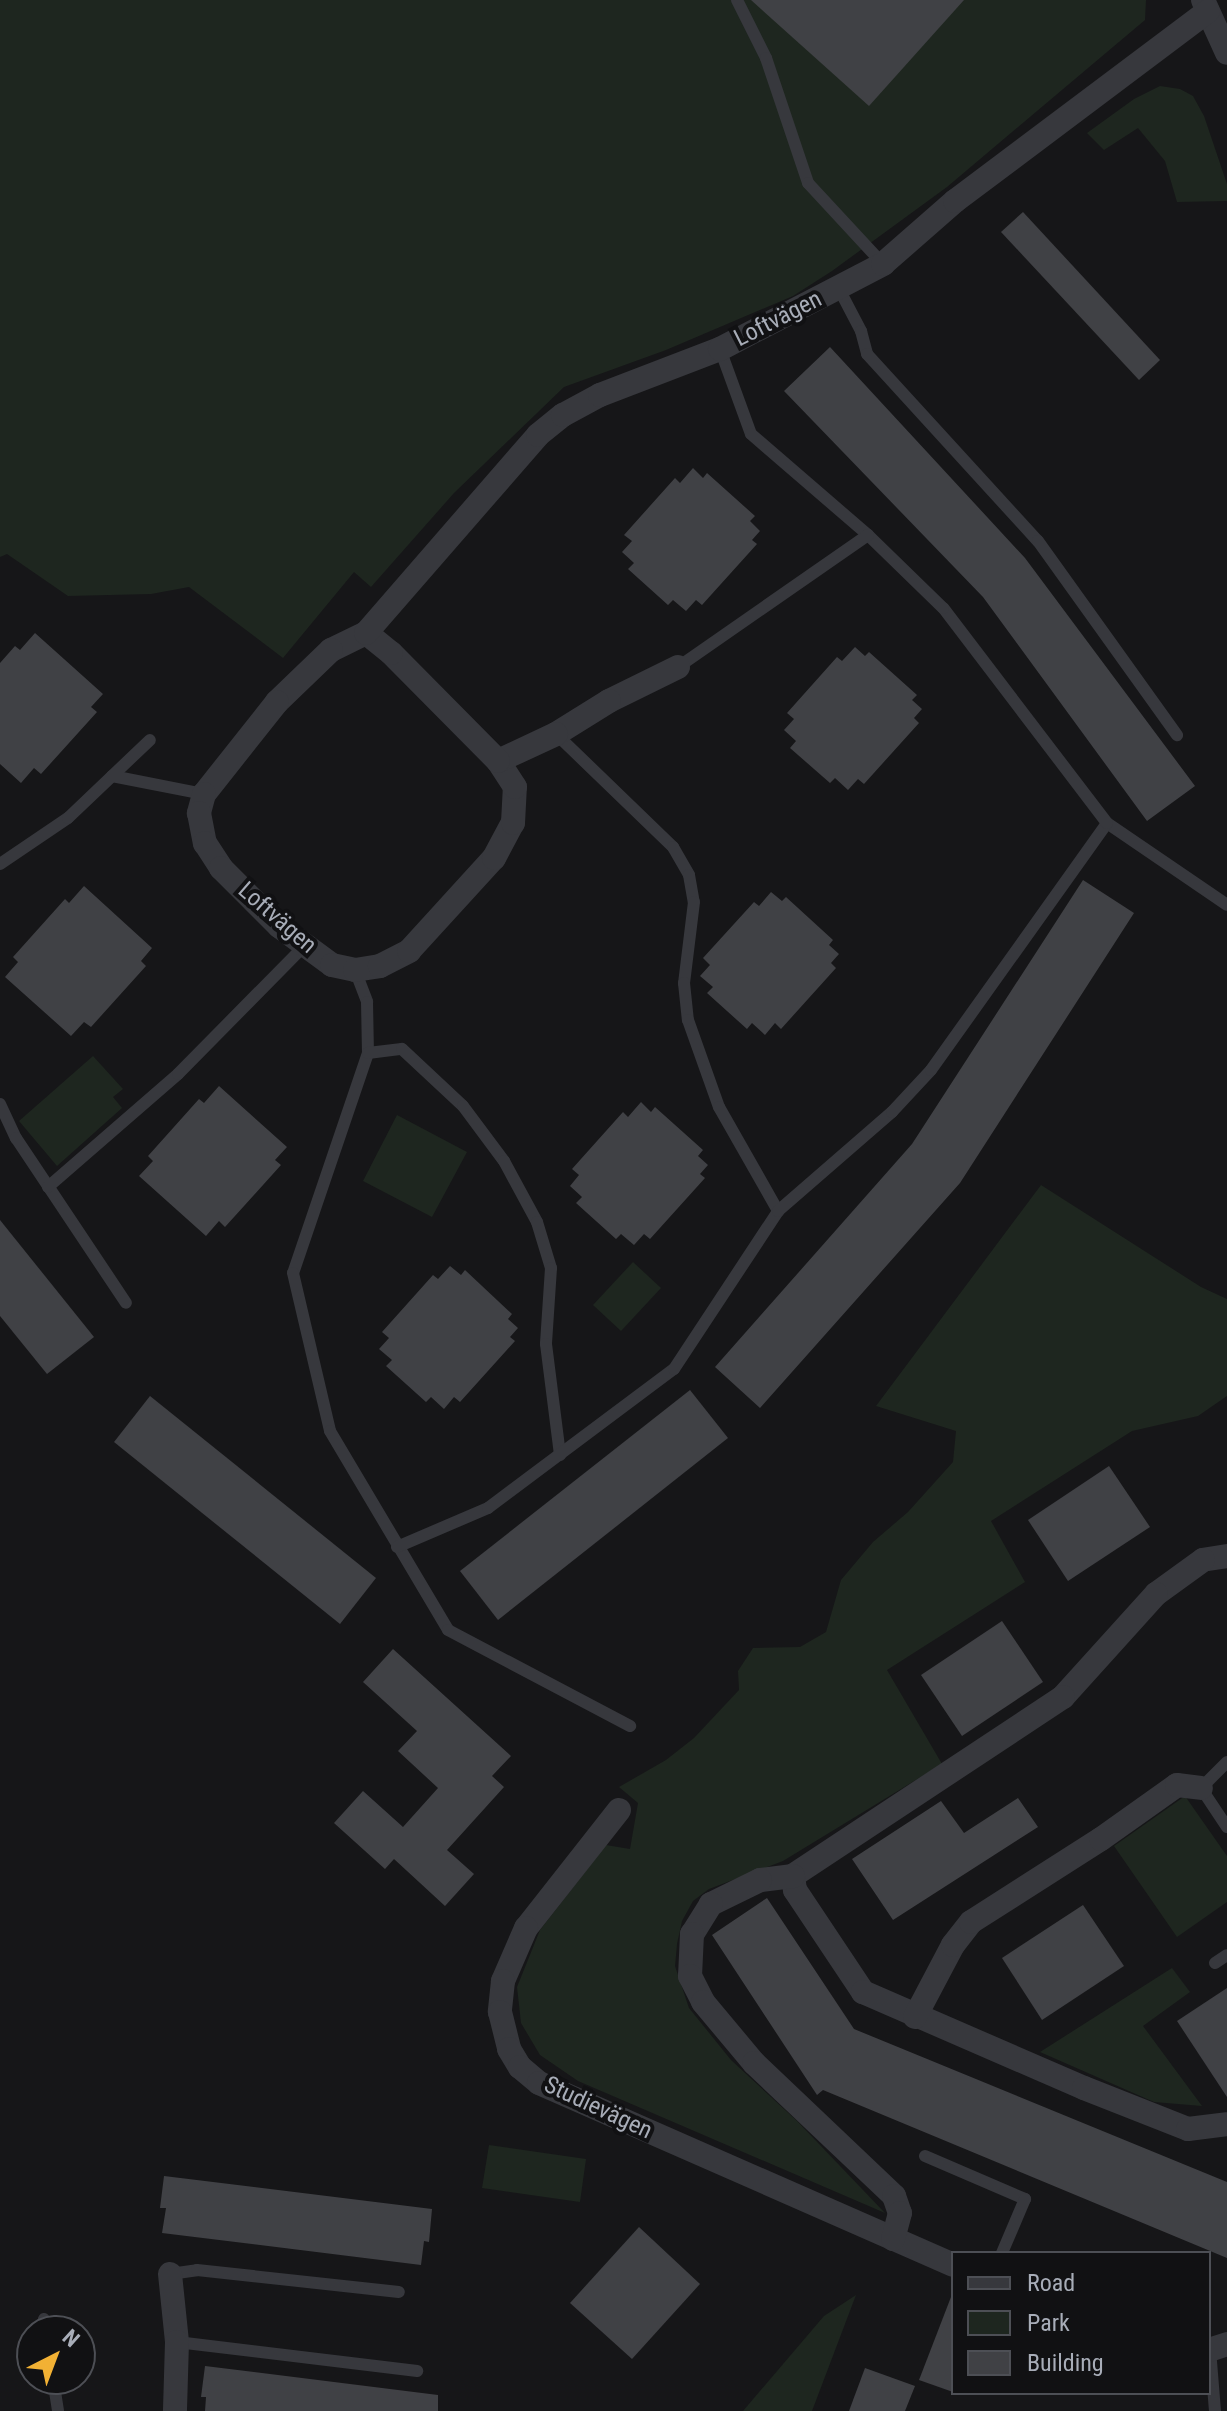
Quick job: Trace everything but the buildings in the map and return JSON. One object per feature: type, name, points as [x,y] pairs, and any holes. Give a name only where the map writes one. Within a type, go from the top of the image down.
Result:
[{"type":"street","name":"Loftvägen","points":[[355,970],[332,965],[279,926],[221,868],[205,843],[199,813],[204,794],[277,702],[331,650],[366,633],[538,435],[563,415],[600,395],[720,349],[883,264],[955,201],[1206,6]]},
{"type":"street","points":[[1206,6],[1227,53]]},
{"type":"street","points":[[355,970],[380,966],[409,951],[494,858],[513,823],[516,801],[515,787],[498,761],[391,653],[366,633]]},
{"type":"street","points":[[498,761],[556,734],[609,701],[678,667]]},
{"type":"street","points":[[893,2239],[900,2213],[894,2196],[754,2063],[703,2002],[690,1976],[692,1934],[711,1904],[760,1880],[793,1876],[1063,1697],[1156,1594],[1203,1560],[1227,1556]]},
{"type":"street","points":[[915,2017],[953,1945],[971,1922],[1101,1839],[1177,1785],[1201,1788]]},
{"type":"street","name":"Studievägen","points":[[619,1810],[526,1928],[503,1981],[500,2012],[509,2049],[520,2067],[539,2083],[951,2264]]},
{"type":"street","points":[[793,1876],[795,1890],[863,1992],[915,2017],[1188,2129],[1227,2124]]},
{"type":"street","points":[[170,2274],[177,2342],[175,2411]]},
{"type":"lane","points":[[737,0],[766,58],[808,183],[883,264]]},
{"type":"lane","points":[[838,287],[861,331],[867,354],[1038,541],[1177,735]]},
{"type":"lane","points":[[720,349],[751,434],[868,535],[943,608],[1107,823],[1227,905]]},
{"type":"lane","points":[[678,667],[868,535]]},
{"type":"lane","points":[[556,734],[673,847],[689,875],[694,902],[684,983],[688,1020],[719,1107],[778,1211]]},
{"type":"lane","points":[[0,864],[68,818],[150,740]]},
{"type":"lane","points":[[112,776],[204,794]]},
{"type":"lane","points":[[397,1547],[488,1508],[560,1455],[619,1406],[674,1369],[778,1211],[892,1112],[931,1070],[1107,823]]},
{"type":"lane","points":[[48,1187],[178,1074],[305,945]]},
{"type":"lane","points":[[355,970],[367,1002],[368,1053],[293,1273],[330,1431],[448,1630],[630,1726]]},
{"type":"lane","points":[[368,1053],[402,1049],[463,1106],[504,1161],[537,1222],[551,1268],[546,1344],[560,1455]]},
{"type":"lane","points":[[0,1104],[16,1138],[126,1303]]},
{"type":"lane","points":[[1227,1762],[1201,1788],[1227,1827]]},
{"type":"lane","points":[[1215,1963],[1227,1955]]},
{"type":"lane","points":[[925,2156],[1025,2199],[1003,2251]]},
{"type":"lane","points":[[170,2274],[197,2270],[399,2292]]},
{"type":"lane","points":[[177,2342],[417,2371]]},
{"type":"lane","points":[[1211,2362],[1215,2411]]},
{"type":"green space","points":[[0,0],[1146,0],[1145,20],[947,187],[832,271],[793,296],[666,350],[564,387],[454,493],[371,587],[354,572],[283,658],[189,587],[151,594],[68,596],[7,554],[0,557]]},
{"type":"green space","points":[[1160,86],[1180,89],[1193,96],[1204,116],[1227,184],[1227,201],[1177,202],[1165,161],[1138,128],[1104,150],[1087,133],[1134,99]]},
{"type":"green space","points":[[93,1056],[123,1089],[113,1097],[122,1108],[57,1166],[19,1121]]},
{"type":"green space","points":[[397,1115],[467,1152],[432,1217],[363,1181]]},
{"type":"green space","points":[[1041,1185],[1201,1287],[1227,1299],[1227,1396],[1198,1416],[1132,1431],[991,1521],[1025,1582],[887,1670],[942,1764],[783,1861],[709,1889],[693,1901],[682,1921],[677,1944],[675,1966],[689,2008],[731,2060],[797,2121],[885,2213],[578,2081],[540,2055],[521,2023],[517,1987],[540,1930],[606,1845],[630,1849],[638,1803],[619,1787],[666,1760],[694,1738],[739,1690],[738,1671],[753,1648],[800,1647],[826,1632],[841,1580],[873,1542],[908,1512],[953,1462],[956,1431],[876,1406]]},
{"type":"green space","points":[[633,1262],[661,1288],[621,1331],[593,1305]]},
{"type":"green space","points":[[1185,1796],[1227,1856],[1227,1902],[1177,1937],[1114,1846]]},
{"type":"green space","points":[[1172,1968],[1190,1992],[1143,2026],[1202,2106],[1154,2102],[1040,2052]]},
{"type":"green space","points":[[489,2145],[586,2159],[580,2202],[482,2188]]},
{"type":"green space","points":[[856,2295],[812,2411],[743,2411],[824,2316]]}]
